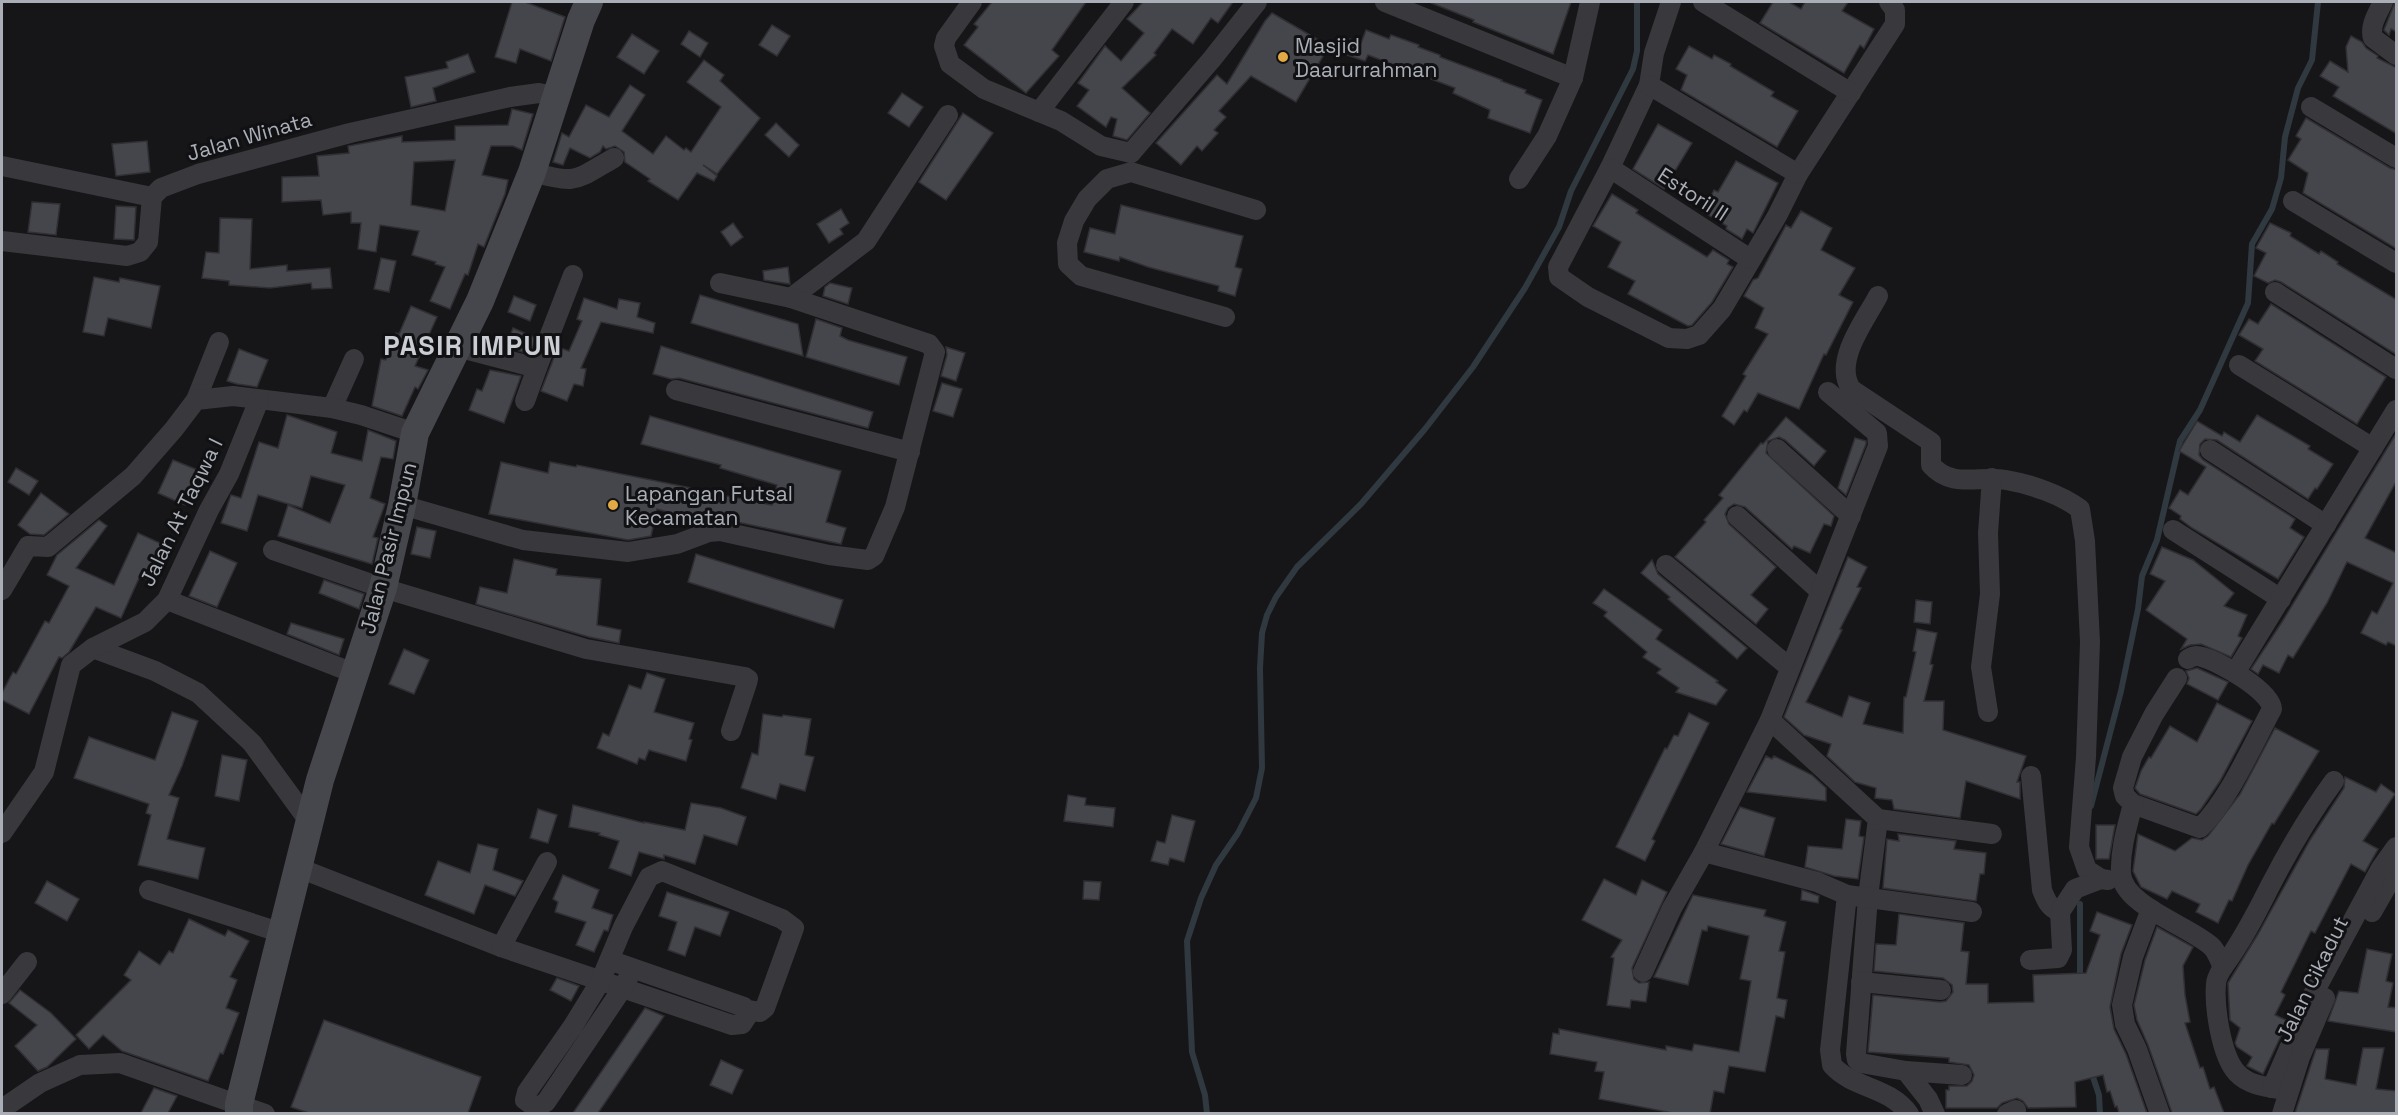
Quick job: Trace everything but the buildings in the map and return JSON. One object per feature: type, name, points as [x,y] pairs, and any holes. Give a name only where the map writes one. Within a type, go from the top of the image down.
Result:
[{"type":"street","name":"Jalan Pasir Impun","points":[[248,1110],[282,933],[320,780],[382,588],[402,504],[415,433],[480,301],[532,172],[581,20],[589,2]]},
{"type":"street","points":[[972,2],[946,38],[944,46],[950,64],[984,88],[1061,121],[1131,162],[1256,210]]},
{"type":"street","points":[[1039,112],[1124,2]]},
{"type":"street","points":[[1225,317],[1081,276],[1068,264],[1067,243],[1074,221],[1087,200],[1107,179],[1131,162],[1257,2]]},
{"type":"street","points":[[1385,2],[1573,78]]},
{"type":"street","points":[[1519,179],[1547,136],[1573,78],[1590,2]]},
{"type":"street","points":[[1671,2],[1654,53],[1649,85],[1610,168],[1558,267],[1559,277],[1588,297],[1669,338],[1687,339],[1698,335],[1722,309],[1777,216],[1798,174],[1894,24],[1895,10],[1889,2]]},
{"type":"street","points":[[1702,2],[1851,93]]},
{"type":"street","points":[[2383,2],[2371,28],[2371,34],[2373,38],[2397,55]]},
{"type":"street","points":[[1649,85],[1798,174]]},
{"type":"street","name":"Jalan Winata","points":[[152,197],[161,188],[198,174],[350,133],[510,97],[539,93],[556,96]]},
{"type":"street","points":[[2311,107],[2397,158]]},
{"type":"street","points":[[791,298],[866,241],[948,116]]},
{"type":"street","points":[[532,172],[558,179],[579,179],[614,158]]},
{"type":"street","points":[[2,166],[152,197],[148,242],[140,252],[127,256],[2,241]]},
{"type":"street","name":"Estoril II","points":[[1610,168],[1750,259]]},
{"type":"street","points":[[2293,201],[2397,263]]},
{"type":"street","points":[[525,401],[573,275]]},
{"type":"street","points":[[402,504],[523,540],[628,552],[677,544],[709,532],[720,531],[829,555],[868,560],[874,556],[895,507],[935,352],[929,344],[791,298],[720,284]]},
{"type":"street","points":[[2275,292],[2397,369]]},
{"type":"street","points":[[1878,296],[1845,362],[1845,379],[1851,389],[1931,442],[1931,465],[1938,473],[1963,481],[1992,478],[2008,480],[2067,498],[2080,509],[2085,541],[2090,642],[2086,757],[2079,847],[2087,870],[2101,879],[2123,884]]},
{"type":"street","points":[[2,590],[28,546],[48,547],[133,476],[196,400],[219,342]]},
{"type":"street","points":[[457,347],[537,368]]},
{"type":"street","points":[[332,408],[354,359]]},
{"type":"street","points":[[2239,365],[2373,448]]},
{"type":"street","points":[[676,390],[910,452]]},
{"type":"street","points":[[1643,972],[1672,908],[1704,852],[1770,720],[1879,439],[1877,433],[1828,392]]},
{"type":"street","points":[[196,400],[233,396],[332,408],[415,433]]},
{"type":"street","name":"Jalan At Taqwa I","points":[[2,833],[44,772],[71,665],[93,648],[145,622],[167,600],[229,474],[259,400]]},
{"type":"street","points":[[2235,673],[2397,410]]},
{"type":"street","points":[[1777,449],[1851,516]]},
{"type":"street","points":[[2210,450],[2326,525]]},
{"type":"street","points":[[1988,712],[1982,667],[1990,594],[1988,533],[1992,478]]},
{"type":"street","points":[[1737,516],[1820,591]]},
{"type":"street","points":[[2173,530],[2281,599]]},
{"type":"street","points":[[273,550],[382,588],[586,650],[745,677],[747,683],[731,731]]},
{"type":"street","points":[[1666,565],[1789,667]]},
{"type":"street","points":[[167,600],[356,674]]},
{"type":"street","points":[[93,648],[154,671],[198,693],[252,743],[303,813],[312,815]]},
{"type":"street","points":[[2176,678],[2132,757],[2123,788],[2125,796],[2133,804],[2200,828],[2210,819],[2272,710],[2268,698],[2235,673],[2200,656],[2188,659]]},
{"type":"street","points":[[1770,720],[1878,819],[1992,834]]},
{"type":"street","points":[[2031,777],[2045,900],[2053,909],[2060,912]]},
{"type":"street","points":[[2334,782],[2311,813],[2252,924],[2216,981],[2216,1005],[2229,1059],[2237,1073],[2252,1083],[2281,1089],[2310,999],[2381,868],[2397,847]]},
{"type":"street","points":[[2133,804],[2123,844],[2121,873],[2123,884],[2135,898],[2213,948],[2223,967]]},
{"type":"street","points":[[1878,819],[1868,897],[1857,1060],[1861,1063],[1906,1071],[1962,1075]]},
{"type":"street","points":[[1704,852],[1817,882],[1847,895],[1972,912]]},
{"type":"street","points":[[501,947],[547,862]]},
{"type":"street","points":[[299,868],[501,947],[622,990],[732,1025],[742,1024],[748,1015],[747,1010]]},
{"type":"street","name":"Jalan Cikadut","points":[[2282,1113],[2281,1089],[2300,1057],[2322,1005],[2397,870]]},
{"type":"street","points":[[609,960],[747,1010],[760,1012],[765,1008],[794,928],[782,919],[662,871],[649,877],[623,927],[609,960],[600,982],[573,1026],[527,1092],[525,1100],[530,1106],[536,1108],[546,1102],[622,990],[633,969]]},
{"type":"street","points":[[2030,960],[2058,958],[2062,950],[2060,912],[2074,889],[2101,879]]},
{"type":"street","points":[[148,890],[282,933]]},
{"type":"street","points":[[1847,895],[1830,1050],[1832,1065],[1848,1080],[1866,1085],[1894,1098],[1909,1113]]},
{"type":"street","points":[[2151,909],[2133,957],[2122,1005],[2125,1024],[2137,1049],[2160,1113]]},
{"type":"street","points":[[2,994],[27,962]]},
{"type":"street","points":[[1861,982],[1941,990]]},
{"type":"street","points":[[2,1109],[40,1083],[80,1065],[120,1063],[248,1110]]},
{"type":"street","points":[[1906,1071],[1928,1099],[1935,1113]]},
{"type":"waterway","points":[[1207,1114],[1205,1095],[1192,1052],[1187,941],[1201,898],[1216,865],[1238,833],[1256,798],[1262,768],[1260,668],[1262,633],[1267,615],[1276,597],[1297,567],[1361,504],[1425,429],[1473,367],[1525,288],[1559,227],[1571,191],[1633,69],[1637,51],[1637,2]]},
{"type":"waterway","points":[[2091,806],[2121,691],[2138,609],[2142,576],[2157,540],[2180,441],[2200,410],[2248,303],[2252,244],[2272,209],[2281,178],[2285,137],[2298,88],[2312,60],[2318,2]]},
{"type":"waterway","points":[[2080,904],[2080,980]]},
{"type":"waterway","points":[[2091,1071],[2099,1095],[2100,1114]]},
{"type":"place","name":"Masjid Daarurrahman","points":[[1283,57]]},
{"type":"place","name":"Lapangan Futsal Kecamatan","points":[[613,505]]},
{"type":"district","name":"PASIR IMPUN","points":[[473,345]]}]
